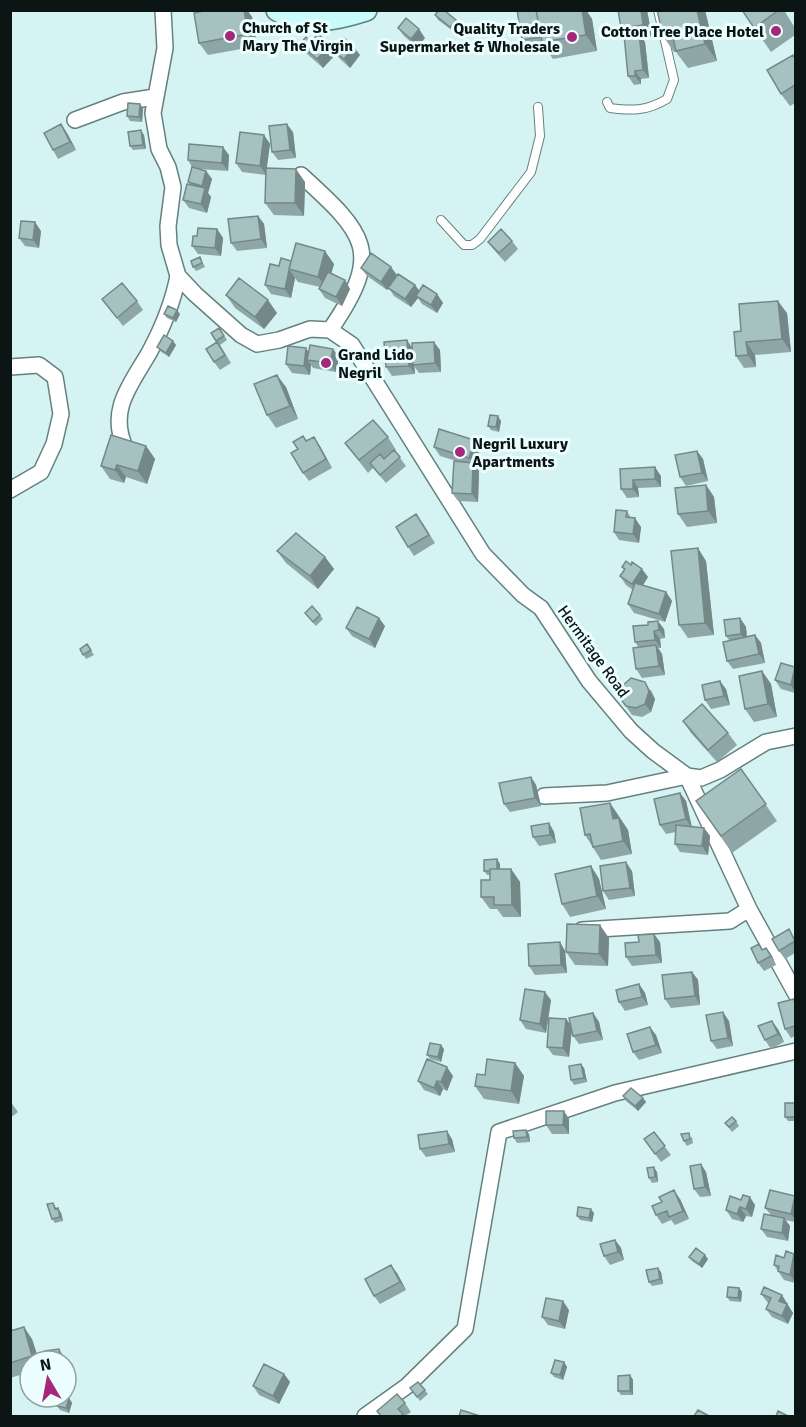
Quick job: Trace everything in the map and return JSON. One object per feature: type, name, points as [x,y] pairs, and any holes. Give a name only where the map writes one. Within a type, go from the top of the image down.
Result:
[{"type":"main road","points":[[277,10],[286,16],[328,21],[366,10]]},
{"type":"street","points":[[163,10],[165,48],[155,97],[154,132],[173,187],[169,236],[178,276],[241,335],[257,344],[279,340],[310,328],[330,330],[352,298],[362,274],[363,251],[346,221],[327,199],[301,175]]},
{"type":"street","points":[[75,120],[123,102],[155,97]]},
{"type":"street","points":[[125,447],[121,438],[119,418],[128,386],[148,354],[160,328],[178,276]]},
{"type":"street","name":"Hermitage Road","points":[[330,330],[352,345],[483,554],[523,596],[541,608],[589,681],[631,731],[653,751],[687,776],[749,909],[795,994]]},
{"type":"street","points":[[10,367],[39,365],[55,377],[61,414],[54,444],[40,472],[10,490]]},
{"type":"street","points":[[544,796],[607,793],[687,776],[701,778],[720,770],[766,742],[795,736]]},
{"type":"street","points":[[579,930],[730,921],[749,909]]},
{"type":"street","points":[[365,1416],[407,1386],[465,1329],[499,1132],[615,1094],[795,1051]]},
{"type":"lane","points":[[606,102],[610,108],[630,111],[651,109],[667,99],[674,80],[658,10]]},
{"type":"lane","points":[[441,220],[464,245],[472,245],[480,239],[531,172],[540,136],[538,107]]},
{"type":"building","points":[[208,10],[244,10],[248,34],[199,43],[194,13]]},
{"type":"building","points":[[439,10],[444,10],[456,20],[450,27],[435,15]]},
{"type":"building","points":[[517,10],[536,10],[541,37],[522,40]]},
{"type":"building","points":[[536,10],[582,10],[586,35],[542,42]]},
{"type":"building","points":[[618,10],[641,10],[643,25],[621,28]]},
{"type":"building","points":[[657,10],[697,10],[705,44],[676,51],[672,33],[663,36]]},
{"type":"building","points":[[742,10],[779,10],[754,28]]},
{"type":"building","points":[[406,18],[419,29],[411,39],[398,28]]},
{"type":"building","points":[[639,33],[643,70],[635,71],[635,76],[628,76],[624,35]]},
{"type":"building","points":[[318,34],[330,45],[317,59],[300,44],[306,37],[311,42]]},
{"type":"building","points":[[344,38],[354,47],[344,59],[334,51]]},
{"type":"building","points":[[793,55],[795,85],[781,94],[767,70]]},
{"type":"building","points":[[128,103],[140,104],[139,117],[127,116]]},
{"type":"building","points":[[61,124],[70,142],[53,150],[44,133]]},
{"type":"building","points":[[287,124],[290,150],[272,152],[269,126]]},
{"type":"building","points":[[141,130],[143,145],[130,146],[128,132]]},
{"type":"building","points":[[240,132],[264,135],[260,166],[236,163]]},
{"type":"building","points":[[189,144],[223,147],[222,163],[188,160]]},
{"type":"building","points":[[192,167],[206,171],[202,186],[188,182]]},
{"type":"building","points":[[266,168],[296,169],[295,203],[265,203]]},
{"type":"building","points":[[187,184],[205,188],[201,204],[183,200]]},
{"type":"building","points":[[258,216],[261,239],[231,243],[228,219]]},
{"type":"building","points":[[21,221],[35,222],[33,240],[19,238]]},
{"type":"building","points":[[198,228],[217,229],[215,248],[192,246],[193,236],[197,236]]},
{"type":"building","points":[[501,229],[512,241],[499,253],[488,242]]},
{"type":"building","points":[[296,243],[325,251],[318,277],[289,269]]},
{"type":"building","points":[[371,253],[391,267],[381,282],[361,268]]},
{"type":"building","points":[[200,257],[202,263],[193,267],[191,261]]},
{"type":"building","points":[[281,258],[291,261],[285,289],[265,285],[270,264],[279,266]]},
{"type":"building","points":[[328,272],[345,280],[336,297],[319,289]]},
{"type":"building","points":[[398,274],[415,285],[405,299],[388,288]]},
{"type":"building","points":[[239,278],[268,300],[255,317],[226,295]]},
{"type":"building","points":[[122,283],[137,301],[117,318],[102,299]]},
{"type":"building","points":[[423,285],[437,294],[431,305],[416,296]]},
{"type":"building","points":[[778,301],[782,339],[746,342],[748,355],[736,356],[734,332],[741,331],[739,304]]},
{"type":"building","points":[[168,306],[177,310],[173,318],[164,314]]},
{"type":"building","points":[[219,328],[224,336],[216,341],[211,333]]},
{"type":"building","points":[[164,335],[173,341],[166,353],[157,347]]},
{"type":"building","points":[[407,340],[409,366],[386,367],[384,342]]},
{"type":"building","points":[[217,342],[225,355],[214,362],[206,349]]},
{"type":"building","points":[[434,342],[435,363],[413,365],[412,343]]},
{"type":"building","points":[[310,345],[333,349],[330,363],[307,360]]},
{"type":"building","points":[[288,346],[306,348],[304,366],[286,364]]},
{"type":"building","points":[[277,375],[290,406],[267,415],[254,384]]},
{"type":"building","points":[[490,415],[498,416],[496,427],[488,426]]},
{"type":"building","points":[[373,420],[388,437],[359,460],[345,443]]},
{"type":"building","points":[[439,429],[474,440],[469,458],[434,447]]},
{"type":"building","points":[[111,435],[146,446],[138,471],[117,465],[115,470],[101,466]]},
{"type":"building","points":[[303,436],[306,441],[314,437],[326,459],[303,473],[291,453],[298,449],[293,442]]},
{"type":"building","points":[[394,450],[400,457],[380,475],[370,463],[380,454],[384,459]]},
{"type":"building","points":[[697,451],[702,473],[680,477],[675,455]]},
{"type":"building","points":[[454,461],[473,463],[472,494],[452,493]]},
{"type":"building","points":[[655,467],[655,479],[633,480],[633,489],[621,489],[620,469]]},
{"type":"building","points":[[706,485],[708,511],[678,514],[675,488]]},
{"type":"building","points":[[616,510],[627,511],[626,517],[635,518],[633,534],[614,532]]},
{"type":"building","points":[[416,514],[429,535],[408,547],[396,527]]},
{"type":"building","points":[[296,533],[325,557],[310,576],[277,551]]},
{"type":"building","points":[[698,548],[705,623],[679,625],[671,551]]},
{"type":"building","points":[[626,561],[642,569],[632,584],[620,576],[625,569],[622,567]]},
{"type":"building","points":[[635,583],[666,592],[659,614],[628,604]]},
{"type":"building","points":[[312,606],[320,615],[313,622],[305,613]]},
{"type":"building","points":[[357,607],[379,618],[369,639],[346,628]]},
{"type":"building","points":[[740,618],[741,634],[726,636],[724,620]]},
{"type":"building","points":[[658,621],[659,630],[654,631],[655,640],[635,642],[633,626],[648,625],[648,622]]},
{"type":"building","points":[[755,635],[759,654],[727,661],[723,642]]},
{"type":"building","points":[[87,644],[91,650],[83,655],[80,649]]},
{"type":"building","points":[[656,645],[659,666],[636,669],[633,648]]},
{"type":"building","points":[[781,663],[795,667],[791,685],[775,680]]},
{"type":"building","points":[[762,671],[768,704],[745,709],[739,676]]},
{"type":"building","points":[[631,678],[645,682],[649,691],[645,704],[636,708],[626,706],[620,698],[620,688]]},
{"type":"building","points":[[720,681],[724,696],[705,700],[702,685]]},
{"type":"building","points":[[702,704],[728,733],[708,750],[683,721]]},
{"type":"building","points":[[741,769],[766,804],[721,836],[696,801]]},
{"type":"building","points":[[531,777],[535,798],[504,804],[499,783]]},
{"type":"building","points":[[680,793],[686,819],[660,825],[654,799]]},
{"type":"building","points":[[610,803],[613,819],[619,818],[623,841],[593,847],[590,834],[585,835],[580,808]]},
{"type":"building","points":[[549,823],[550,835],[533,837],[531,826]]},
{"type":"building","points":[[676,825],[704,828],[702,846],[675,844]]},
{"type":"building","points":[[497,859],[497,869],[484,871],[484,860]]},
{"type":"building","points":[[626,862],[630,888],[603,891],[600,866]]},
{"type":"building","points":[[591,866],[597,896],[562,904],[555,874]]},
{"type":"building","points":[[490,869],[511,869],[512,905],[494,905],[494,897],[481,897],[481,880],[490,880]]},
{"type":"building","points":[[567,924],[600,925],[599,954],[566,952]]},
{"type":"building","points":[[789,929],[795,941],[779,951],[772,939]]},
{"type":"building","points":[[654,934],[656,955],[626,957],[625,943],[639,942],[638,935]]},
{"type":"building","points":[[560,942],[561,965],[529,966],[528,944]]},
{"type":"building","points":[[759,944],[762,950],[766,948],[771,956],[758,963],[751,948]]},
{"type":"building","points":[[692,972],[695,996],[665,999],[662,975]]},
{"type":"building","points":[[639,984],[642,997],[619,1002],[616,990]]},
{"type":"building","points":[[525,989],[545,992],[540,1024],[520,1020]]},
{"type":"building","points":[[794,999],[795,1026],[785,1029],[778,1003]]},
{"type":"building","points":[[723,1012],[728,1038],[711,1041],[706,1015]]},
{"type":"building","points":[[593,1013],[597,1031],[573,1036],[569,1018]]},
{"type":"building","points":[[549,1018],[566,1019],[563,1048],[547,1047]]},
{"type":"building","points":[[772,1021],[778,1034],[765,1040],[758,1026]]},
{"type":"building","points":[[650,1027],[656,1045],[633,1052],[627,1034]]},
{"type":"building","points":[[430,1043],[441,1045],[438,1057],[427,1055]]},
{"type":"building","points":[[427,1059],[447,1067],[441,1082],[437,1081],[434,1088],[418,1081]]},
{"type":"building","points":[[487,1059],[515,1063],[511,1091],[475,1086],[477,1074],[485,1075]]},
{"type":"building","points":[[581,1064],[584,1078],[571,1080],[569,1066]]},
{"type":"building","points":[[631,1088],[643,1098],[635,1106],[623,1096]]},
{"type":"building","points":[[785,1103],[795,1103],[795,1117],[785,1117]]},
{"type":"building","points":[[546,1111],[564,1111],[563,1125],[546,1125]]},
{"type":"building","points":[[732,1117],[736,1121],[729,1127],[725,1123]]},
{"type":"building","points":[[526,1130],[527,1137],[514,1138],[513,1131]]},
{"type":"building","points":[[447,1131],[449,1144],[420,1149],[418,1135]]},
{"type":"building","points":[[654,1132],[665,1146],[655,1154],[644,1139]]},
{"type":"building","points":[[689,1133],[690,1139],[684,1141],[681,1134]]},
{"type":"building","points":[[701,1164],[705,1187],[694,1189],[690,1166]]},
{"type":"building","points":[[654,1167],[655,1177],[649,1178],[647,1168]]},
{"type":"building","points":[[674,1190],[683,1211],[669,1217],[667,1211],[656,1215],[652,1206],[662,1202],[659,1197]]},
{"type":"building","points":[[770,1190],[795,1196],[791,1214],[765,1208]]},
{"type":"building","points":[[743,1195],[750,1197],[746,1209],[740,1207],[737,1214],[726,1210],[730,1196],[741,1200]]},
{"type":"building","points":[[53,1203],[55,1209],[58,1208],[60,1217],[52,1219],[47,1204]]},
{"type":"building","points":[[578,1207],[591,1209],[589,1218],[577,1216]]},
{"type":"building","points":[[764,1214],[784,1218],[782,1233],[761,1229]]},
{"type":"building","points":[[615,1240],[618,1252],[604,1256],[600,1244]]},
{"type":"building","points":[[696,1248],[705,1255],[699,1264],[689,1257]]},
{"type":"building","points":[[786,1251],[794,1254],[790,1275],[778,1271],[779,1266],[774,1265],[776,1255],[784,1258]]},
{"type":"building","points":[[391,1265],[400,1282],[374,1296],[365,1279]]},
{"type":"building","points":[[658,1268],[660,1279],[649,1282],[646,1270]]},
{"type":"building","points":[[728,1287],[739,1288],[738,1298],[727,1297]]},
{"type":"building","points":[[764,1287],[782,1295],[779,1301],[787,1304],[782,1316],[766,1309],[771,1298],[761,1294]]},
{"type":"building","points":[[546,1298],[563,1301],[559,1321],[542,1317]]},
{"type":"building","points":[[24,1327],[30,1349],[18,1349],[18,1360],[10,1363],[10,1331]]},
{"type":"building","points":[[555,1360],[564,1362],[560,1375],[551,1373]]},
{"type":"building","points":[[264,1364],[284,1374],[273,1396],[253,1386]]},
{"type":"building","points":[[630,1375],[630,1391],[618,1391],[618,1376]]},
{"type":"building","points":[[418,1382],[425,1390],[417,1397],[410,1388]]},
{"type":"building","points":[[397,1394],[405,1403],[398,1409],[403,1414],[381,1416],[377,1411]]},
{"type":"building","points":[[461,1410],[480,1416],[459,1416]]},
{"type":"building","points":[[698,1410],[709,1416],[694,1416]]},
{"type":"building","points":[[778,1411],[788,1416],[776,1416]]},
{"type":"place","name":"Cotton Tree Place Hotel","points":[[776,31]]},
{"type":"place","name":"Church of St Mary The Virgin","points":[[230,36]]},
{"type":"place","name":"Quality Traders Supermarket & Wholesale","points":[[572,37]]},
{"type":"place","name":"Grand Lido Negril","points":[[326,363]]},
{"type":"place","name":"Negril Luxury Apartments","points":[[460,452]]}]
